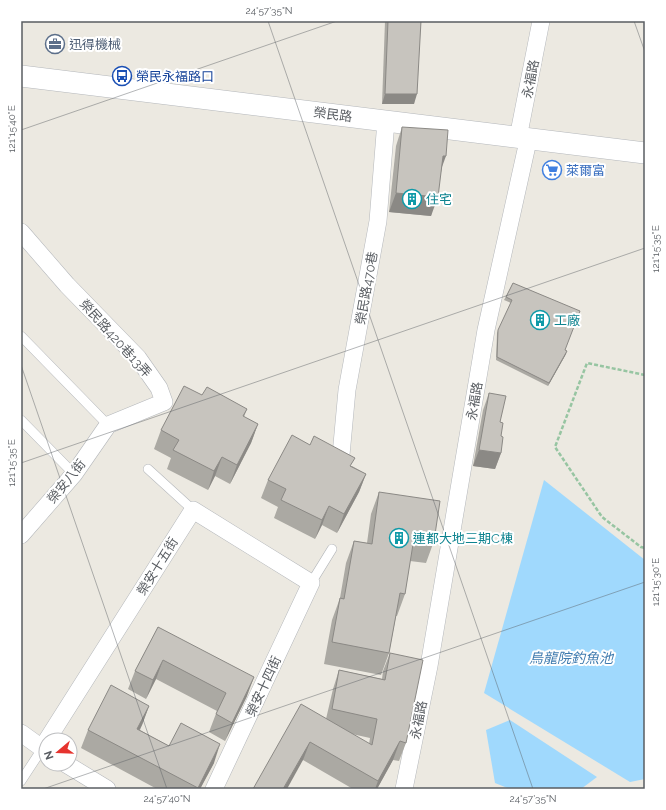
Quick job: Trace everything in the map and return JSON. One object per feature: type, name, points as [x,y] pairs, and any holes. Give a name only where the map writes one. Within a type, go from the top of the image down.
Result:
[{"type":"street","name":"永福路","points":[[404,789],[429,666],[486,330],[528,141],[518,138],[541,21]]},
{"type":"street","name":"榮民路","points":[[21,76],[645,153]]},
{"type":"street","name":"榮民路470巷","points":[[342,455],[347,390],[378,221],[386,121]]},
{"type":"street","name":"榮民路420巷13弄","points":[[21,232],[67,284],[138,358],[159,388],[164,402],[108,425]]},
{"type":"street","name":"榮安八街","points":[[21,535],[74,474],[108,425]]},
{"type":"street","points":[[192,510],[311,583]]},
{"type":"street","name":"榮安十五街","points":[[53,732],[192,510]]},
{"type":"street","name":"榮安十四街","points":[[214,789],[311,583]]},
{"type":"street","points":[[21,733],[38,742]]},
{"type":"street","points":[[78,771],[107,789]]},
{"type":"lane","points":[[21,336],[108,425]]},
{"type":"lane","points":[[21,420],[74,474]]},
{"type":"lane","points":[[148,469],[192,510]]},
{"type":"lane","points":[[311,583],[332,548]]},
{"type":"lane","points":[[21,780],[38,755]]},
{"type":"path","points":[[645,375],[587,363],[555,447],[602,517],[641,547],[645,548]]},
{"type":"water","name":"烏龍院釣魚池","points":[[544,480],[645,560],[645,779],[630,782],[484,693]]},
{"type":"water","points":[[510,720],[597,777],[581,789],[510,789],[495,783],[486,730]]},
{"type":"building","points":[[388,21],[421,21],[417,94],[385,94]]},
{"type":"building","points":[[402,127],[448,130],[446,156],[443,156],[438,197],[396,193]]},
{"type":"building","points":[[513,283],[580,311],[565,350],[567,351],[549,383],[497,357],[498,330],[512,300],[506,297]]},
{"type":"building","points":[[184,386],[202,395],[207,387],[247,409],[243,416],[258,424],[237,465],[222,457],[214,471],[173,450],[179,440],[161,430]]},
{"type":"building","points":[[489,393],[506,396],[500,422],[503,423],[501,453],[479,450]]},
{"type":"building","points":[[292,435],[310,445],[314,436],[355,458],[350,466],[366,474],[344,514],[329,506],[322,520],[281,500],[286,489],[268,480]]},
{"type":"building","points":[[379,492],[440,501],[434,541],[414,538],[405,594],[400,593],[389,653],[332,642],[340,598],[344,599],[354,541],[372,544]]},
{"type":"building","points":[[158,627],[254,677],[232,723],[216,714],[226,693],[163,660],[153,680],[135,671]]},
{"type":"building","points":[[390,653],[423,660],[406,743],[400,741],[378,781],[310,742],[283,789],[253,789],[301,704],[372,745],[377,719],[332,709],[339,670],[385,680]]},
{"type":"building","points":[[111,685],[149,706],[137,729],[169,746],[181,723],[220,744],[198,788],[88,730]]},
{"type":"place","name":"迅得機械","points":[[55,44]]},
{"type":"place","name":"榮民永褔路口","points":[[122,76]]},
{"type":"place","name":"萊爾富","points":[[552,170]]},
{"type":"place","name":"住宅","points":[[412,199]]},
{"type":"place","name":"工廠","points":[[540,320]]},
{"type":"place","name":"連都大地三期C棟","points":[[399,538]]}]
